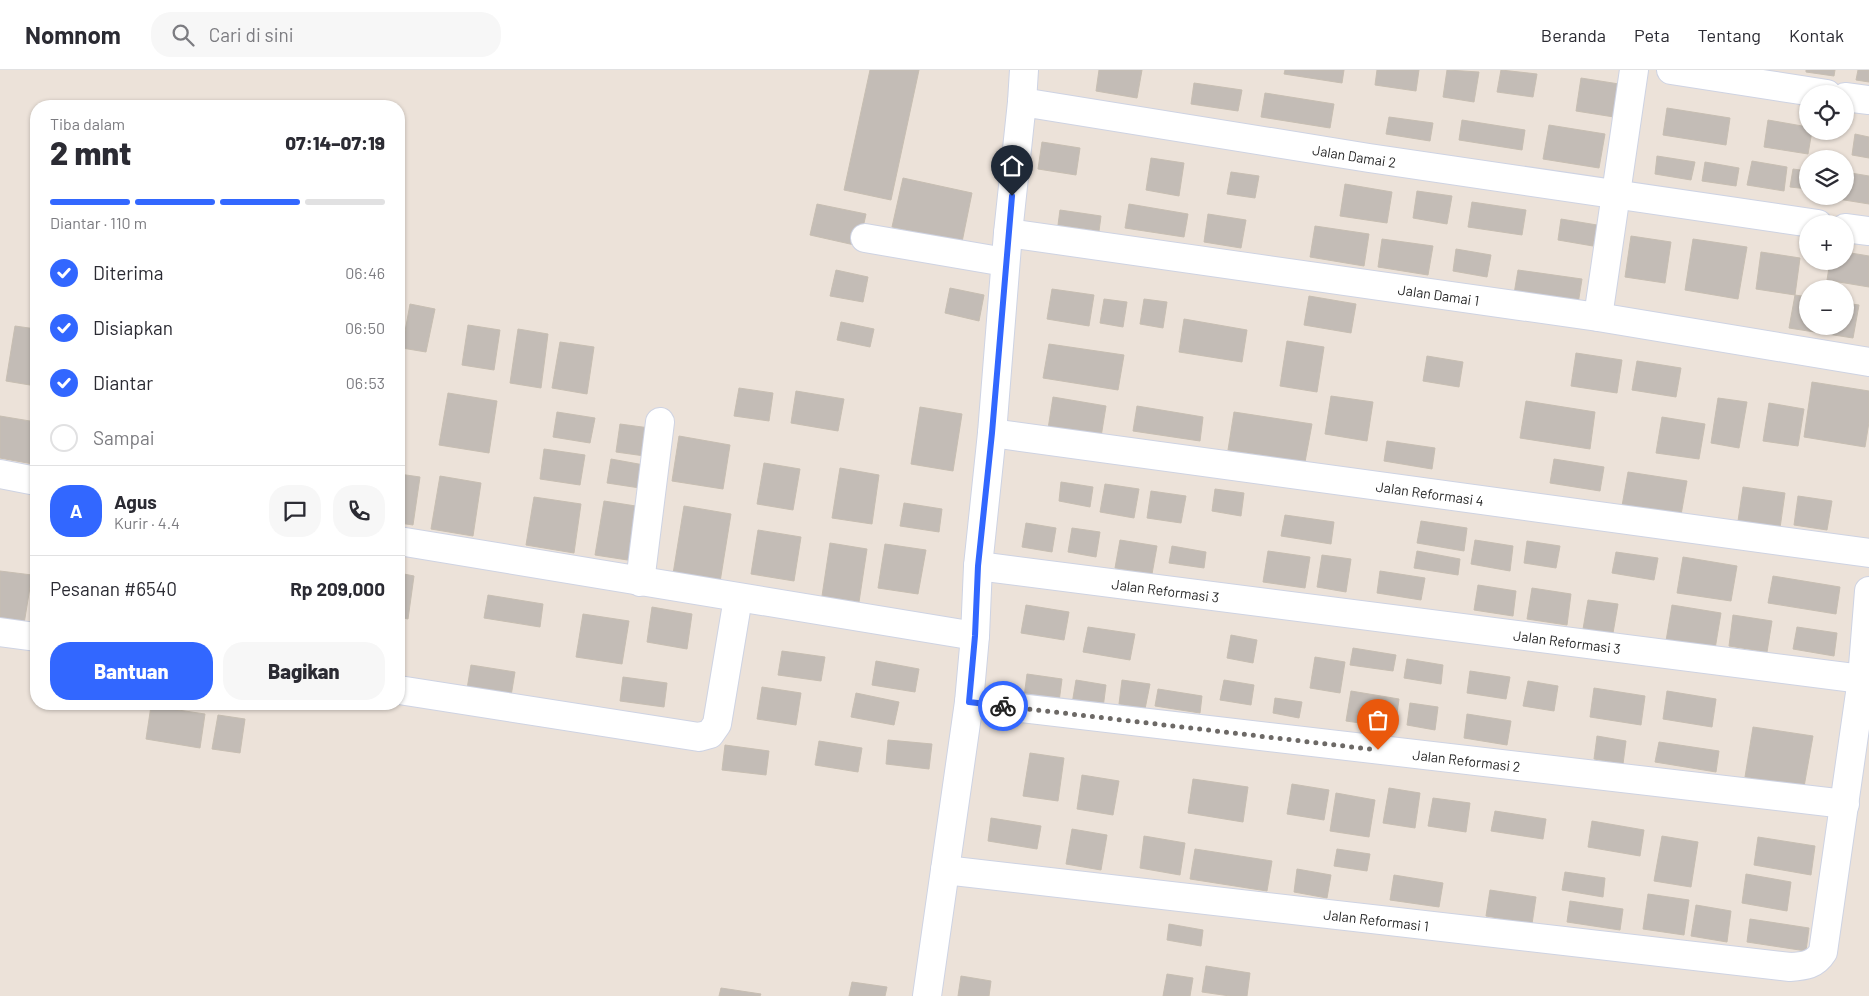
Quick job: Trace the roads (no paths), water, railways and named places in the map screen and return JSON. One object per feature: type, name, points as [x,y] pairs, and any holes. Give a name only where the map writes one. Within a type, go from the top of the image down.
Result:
[{"type":"street","points":[[927,996],[969,702],[975,636],[978,566],[992,433],[1005,262],[1024,70]]},
{"type":"street","points":[[1598,317],[1634,70]]},
{"type":"street","points":[[1671,70],[1799,90]]},
{"type":"street","points":[[1854,98],[1869,100]]},
{"type":"street","name":"Jalan Damai 2","points":[[1022,102],[1369,158],[1799,221]]},
{"type":"street","points":[[1854,229],[1869,231]]},
{"type":"street","name":"Jalan Damai 1","points":[[1008,233],[1598,317],[1869,362]]},
{"type":"street","points":[[865,238],[1005,262]]},
{"type":"street","points":[[640,582],[660,422]]},
{"type":"street","name":"Jalan Reformasi 4","points":[[992,433],[1869,553]]},
{"type":"street","points":[[0,474],[30,479]]},
{"type":"street","points":[[405,542],[975,636]]},
{"type":"street","name":"Jalan Reformasi 3","points":[[978,566],[1862,678]]},
{"type":"street","points":[[1845,804],[1861,740],[1862,678],[1869,591]]},
{"type":"street","points":[[405,691],[699,737],[710,734],[717,724],[738,598]]},
{"type":"street","points":[[0,632],[30,636]]},
{"type":"street","name":"Jalan Reformasi 2","points":[[969,702],[1845,804]]},
{"type":"street","name":"Jalan Reformasi 1","points":[[945,870],[1790,967],[1808,966],[1819,958],[1823,952],[1845,804]]}]
